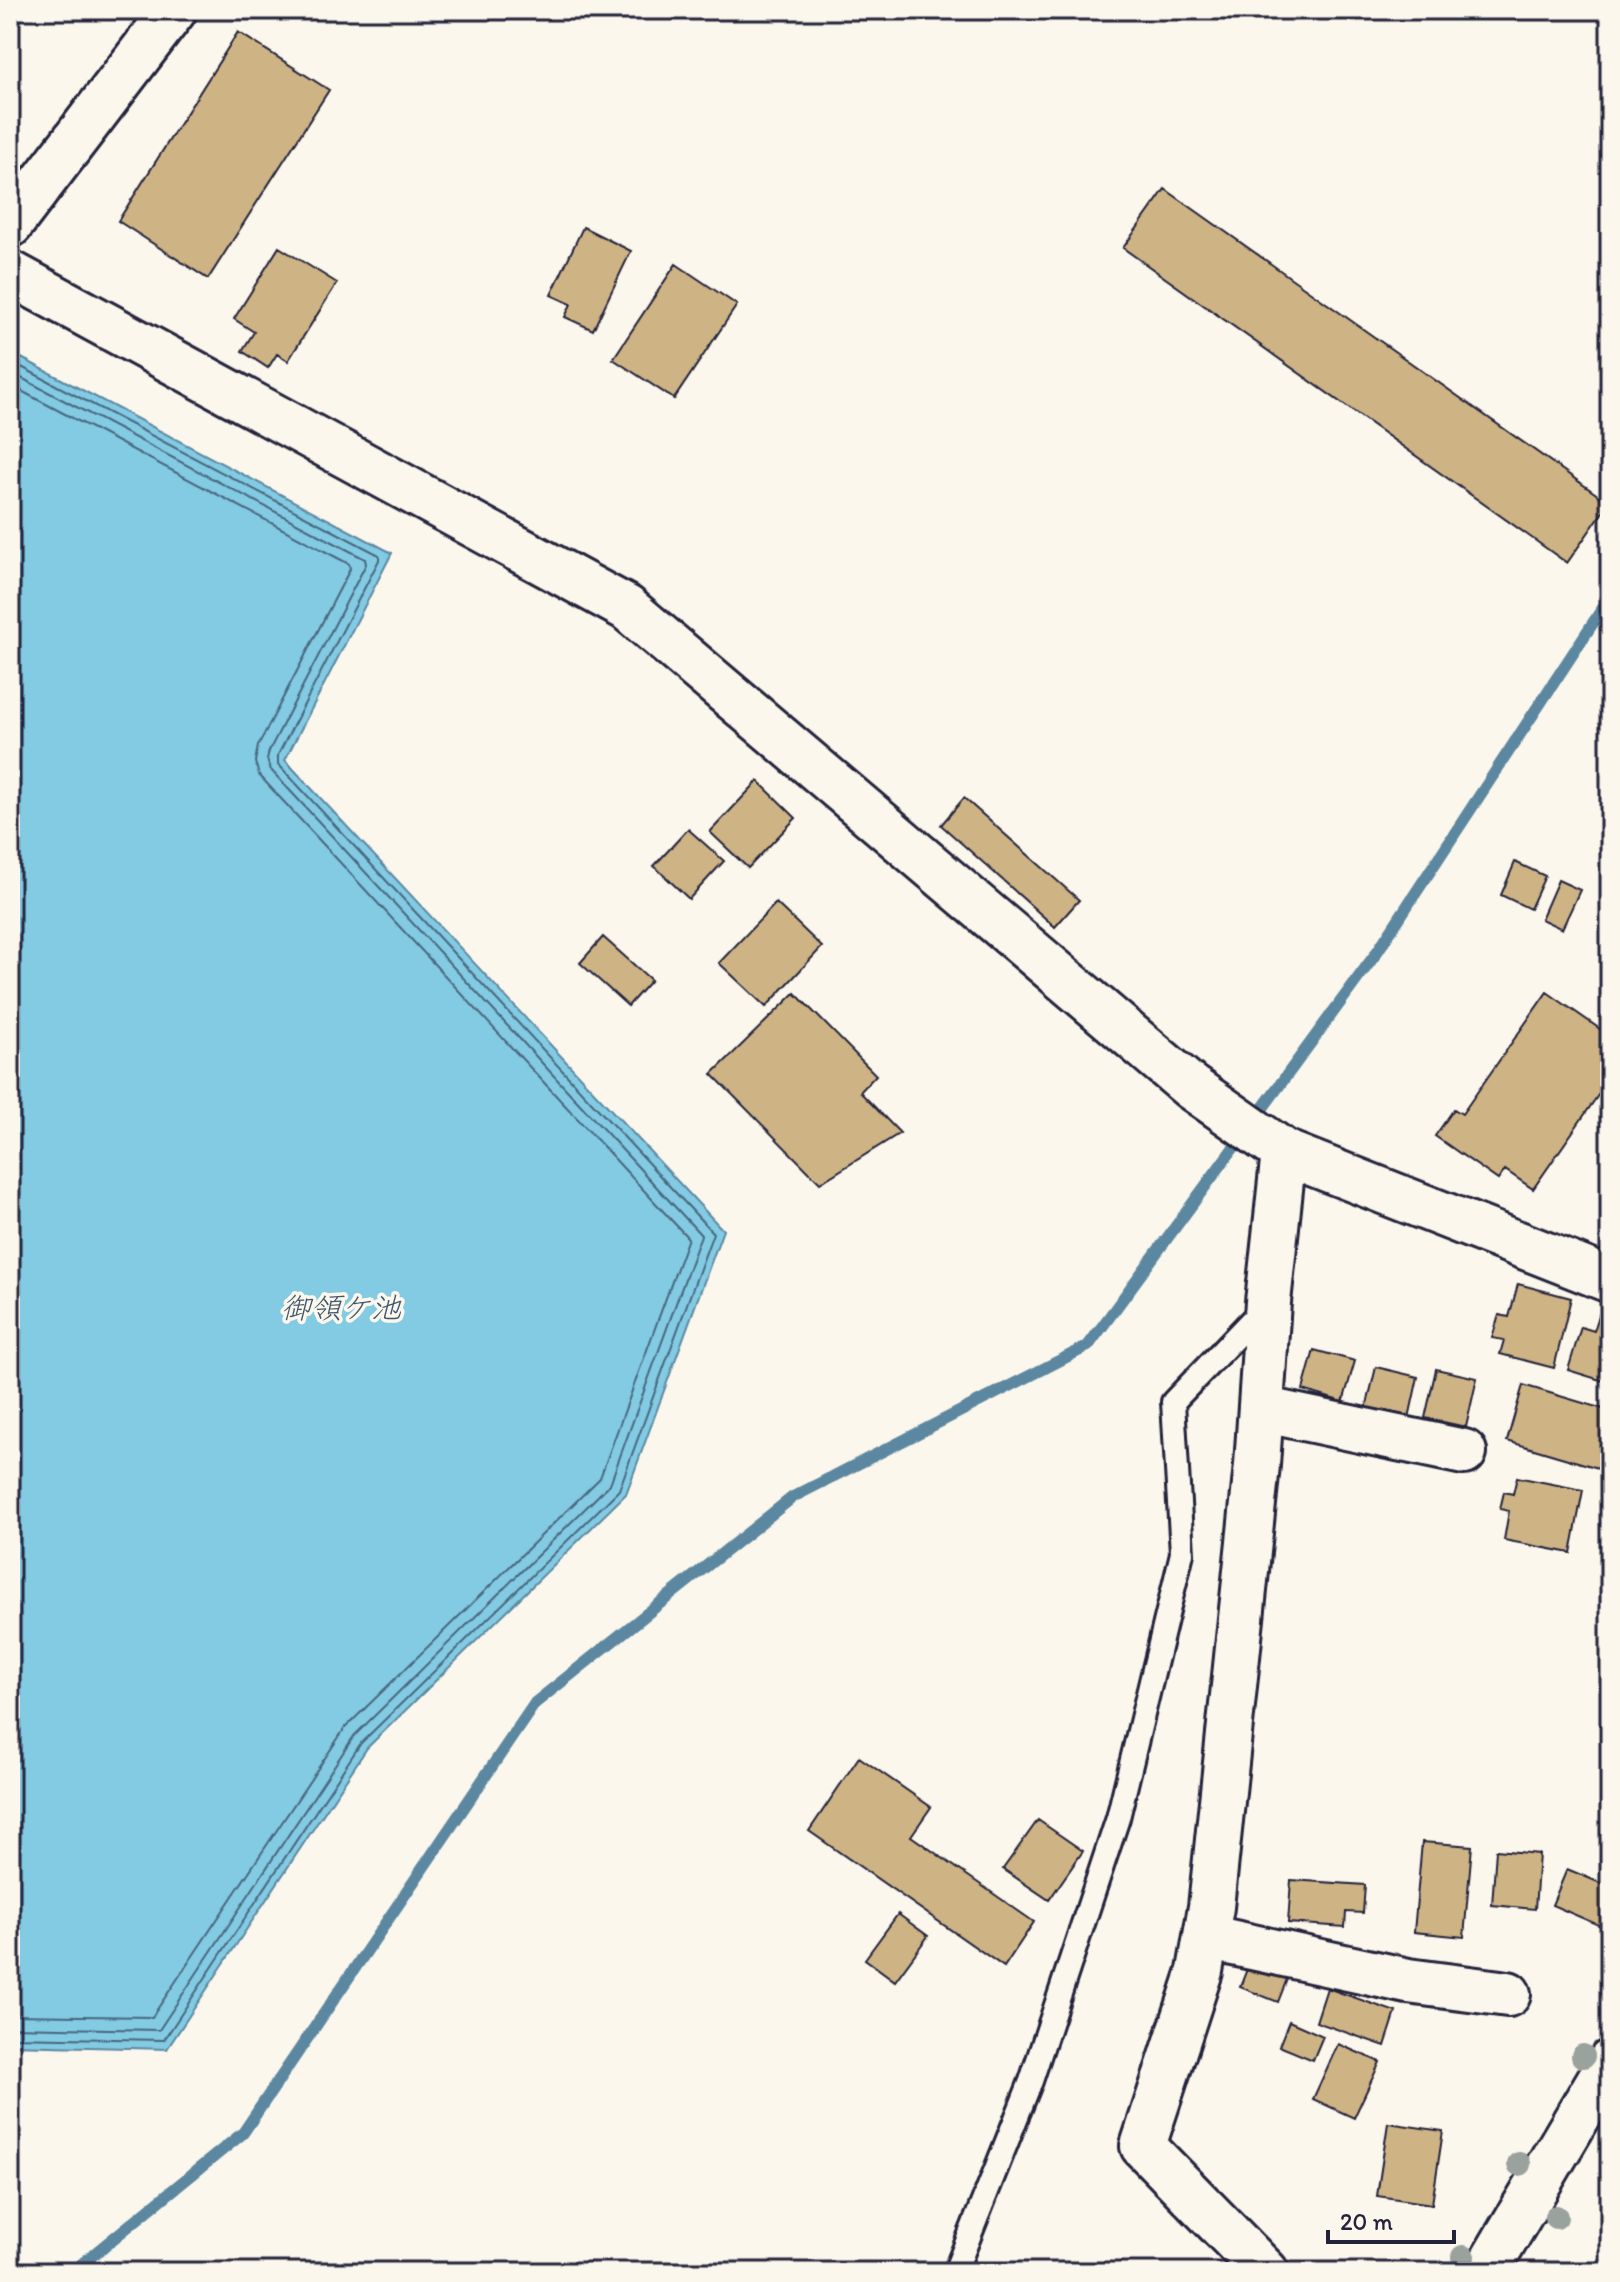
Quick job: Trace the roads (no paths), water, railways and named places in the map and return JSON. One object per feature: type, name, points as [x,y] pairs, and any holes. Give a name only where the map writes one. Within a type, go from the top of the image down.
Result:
[{"type":"street","points":[[10,225],[174,10]]},
{"type":"street","points":[[10,273],[627,608],[1191,1087],[1284,1152],[1610,1280]]},
{"type":"street","points":[[1266,2272],[1143,2146],[1200,1971],[1206,1937],[1261,1409],[1268,1302],[1284,1152]]},
{"type":"street","points":[[1261,1409],[1464,1452]]},
{"type":"street","points":[[1206,1937],[1408,1981],[1508,1994]]},
{"type":"street","points":[[1486,2272],[1610,2062]]},
{"type":"lane","points":[[955,2272],[1031,2081],[1118,1818],[1182,1553],[1173,1402],[1268,1302]]},
{"type":"water","name":"御領ケ池","points":[[10,352],[392,553],[285,760],[723,1230],[626,1494],[367,1748],[167,2049],[10,2045]]},
{"type":"waterway","points":[[72,2272],[243,2133],[535,1703],[793,1497],[1088,1346],[1375,955],[1610,597]]}]
